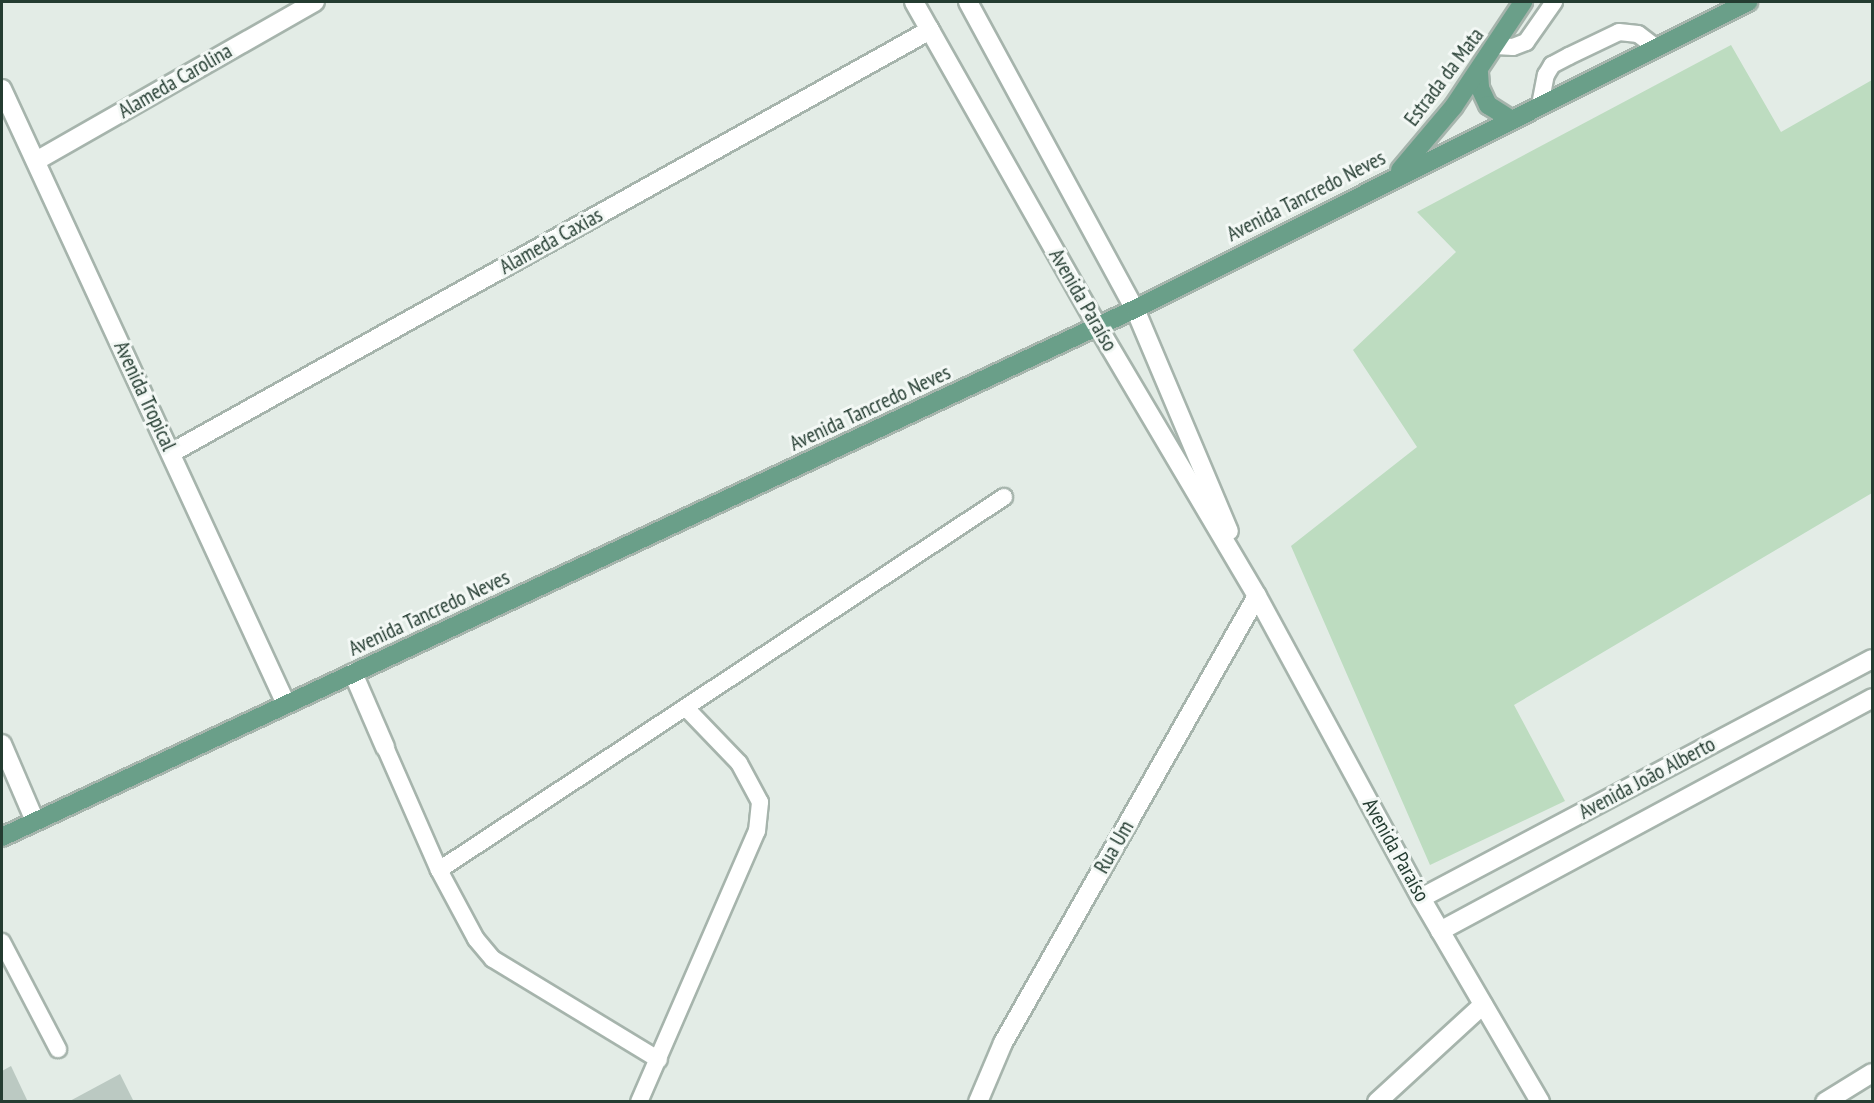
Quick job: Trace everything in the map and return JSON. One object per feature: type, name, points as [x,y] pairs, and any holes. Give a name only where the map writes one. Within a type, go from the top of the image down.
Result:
[{"type":"main road","name":"Estrada da Mata","points":[[1395,176],[1479,73],[1523,2]]},
{"type":"main road","name":"Avenida Tancredo Neves","points":[[2,837],[1136,309],[1395,176],[1748,2]]},
{"type":"main road","points":[[1479,73],[1480,88],[1488,105],[1510,119]]},
{"type":"street","name":"Alameda Carolina","points":[[36,161],[315,2]]},
{"type":"street","name":"Avenida Paraíso","points":[[914,2],[1098,327],[1257,596],[1440,931],[1540,1101]]},
{"type":"street","name":"Avenida Paraíso","points":[[970,2],[1136,309],[1257,596]]},
{"type":"street","name":"Alameda Caxias","points":[[171,453],[930,30]]},
{"type":"street","name":"Avenida Tropical","points":[[2,89],[286,704]]},
{"type":"street","name":"Rua Um","points":[[978,1101],[1003,1043],[1257,596]]},
{"type":"street","name":"Avenida João Alberto","points":[[1421,897],[1872,660]]},
{"type":"street","points":[[353,673],[385,747]]},
{"type":"street","name":"Avenida João Alberto","points":[[1440,931],[1872,698]]},
{"type":"street","points":[[2,744],[35,821]]},
{"type":"street","points":[[1377,1101],[1483,1005]]},
{"type":"street","points":[[1824,1101],[1872,1073]]},
{"type":"lane","points":[[1496,46],[1513,47],[1526,42],[1554,2]]},
{"type":"lane","points":[[1540,105],[1546,75],[1552,65],[1569,56],[1619,32],[1638,34],[1655,47]]},
{"type":"lane","points":[[439,870],[1004,497]]},
{"type":"lane","points":[[639,1101],[659,1060],[757,831],[760,802],[739,763],[686,708]]},
{"type":"lane","points":[[385,747],[439,870],[476,939],[493,959],[659,1060]]},
{"type":"lane","points":[[2,942],[58,1048]]},
{"type":"green space","points":[[1731,45],[1781,132],[1872,80],[1872,493],[1514,705],[1565,801],[1430,865],[1291,546],[1417,447],[1353,350],[1456,252],[1417,212]]},
{"type":"building","points":[[11,1066],[28,1102],[2,1102],[2,1071]]},
{"type":"building","points":[[120,1074],[134,1102],[68,1102]]}]
